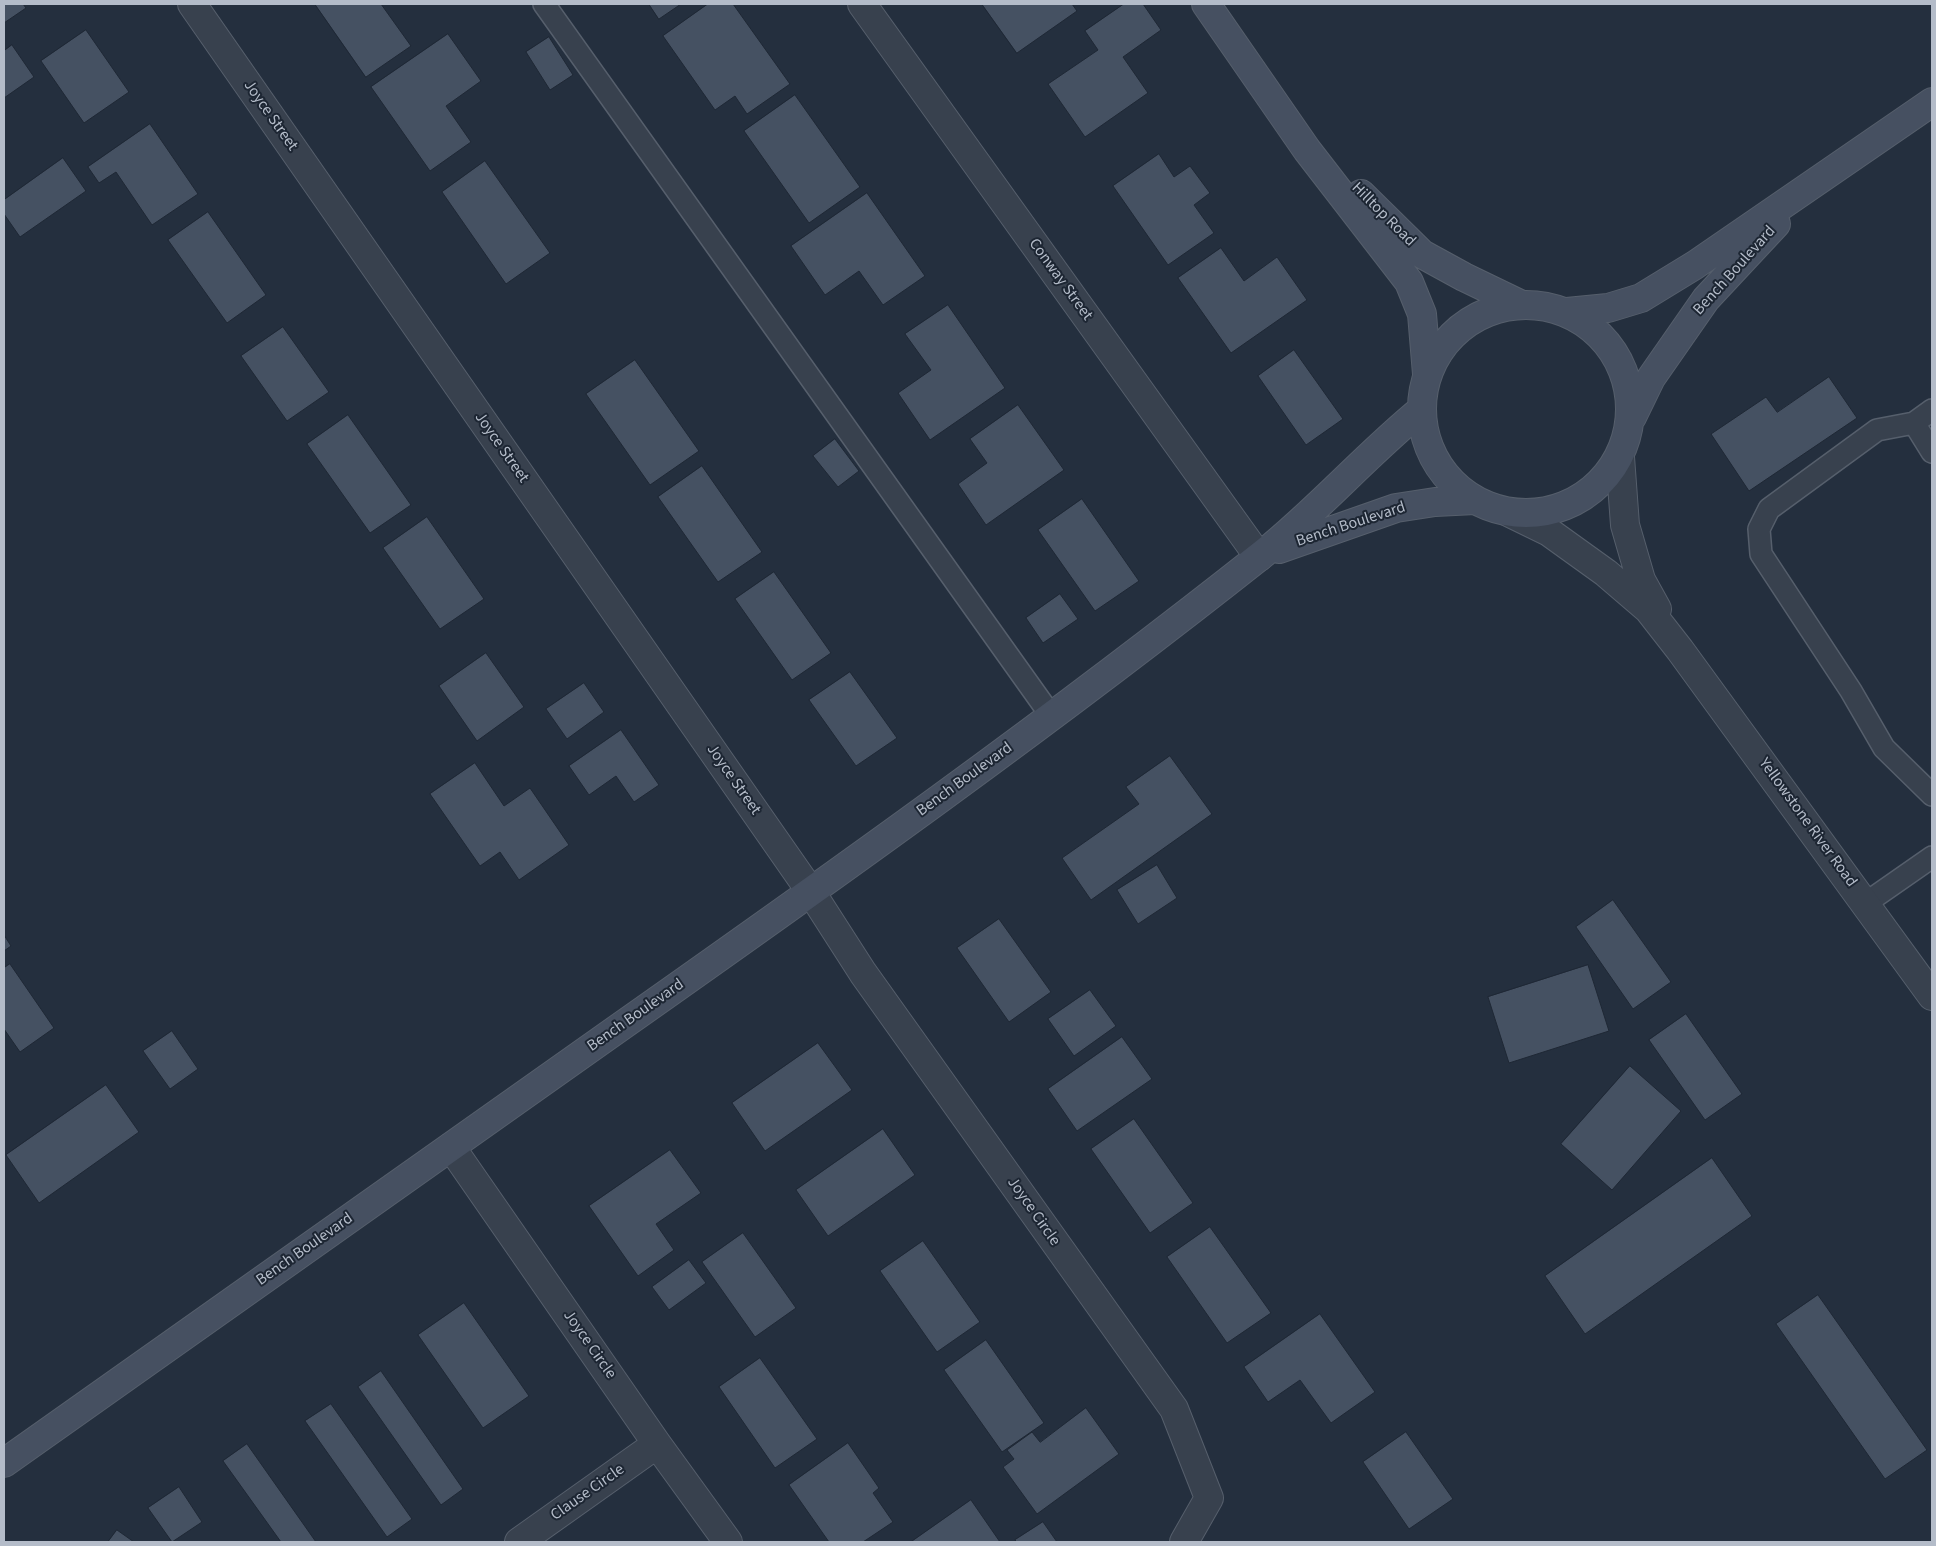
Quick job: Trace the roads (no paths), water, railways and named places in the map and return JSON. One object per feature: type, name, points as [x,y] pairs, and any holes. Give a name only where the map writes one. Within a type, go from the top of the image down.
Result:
[{"type":"main road","name":"Hilltop Road","points":[[1206,4],[1308,150],[1409,282],[1422,314],[1427,374]]},
{"type":"main road","name":"Hilltop Road","points":[[1268,94],[1367,201],[1422,254],[1522,305]]},
{"type":"main road","name":"Bench Boulevard","points":[[1567,312],[1608,308],[1641,298],[1695,265],[1932,102]]},
{"type":"main road","name":"Bench Boulevard","points":[[1632,417],[1651,378],[1706,299],[1790,210],[1840,165]]},
{"type":"main road","points":[[1522,305],[1567,312],[1600,335],[1620,362],[1630,393],[1632,417],[1620,457],[1600,484],[1574,503],[1542,513],[1510,513],[1475,500],[1447,477],[1428,446],[1421,410],[1427,374],[1445,342],[1472,319],[1506,306],[1522,305]]},
{"type":"main road","name":"Bench Boulevard","points":[[4,1463],[811,892],[1052,717],[1288,534],[1334,492],[1384,441],[1421,410]]},
{"type":"main road","name":"Bench Boulevard","points":[[1259,557],[1396,508],[1435,502],[1475,500]]},
{"type":"street","name":"Joyce Street","points":[[192,4],[811,892]]},
{"type":"street","name":"Conway Street","points":[[862,4],[1259,557]]},
{"type":"street","name":"Yellowstone River Road","points":[[1620,457],[1626,525],[1641,580],[1680,650]]},
{"type":"street","name":"Yellowstone River Road","points":[[1510,513],[1549,532],[1606,573],[1648,610],[1680,650],[1932,996]]},
{"type":"street","name":"Joyce Circle","points":[[811,892],[863,972],[1174,1409],[1209,1498],[1184,1542]]},
{"type":"street","name":"Joyce Circle","points":[[451,1147],[657,1444],[728,1542]]},
{"type":"street","name":"Clause Circle","points":[[519,1542],[657,1444]]},
{"type":"lane","points":[[544,4],[1052,717]]},
{"type":"lane","points":[[1932,410],[1914,423],[1877,430],[1768,509],[1759,530],[1761,554],[1851,691],[1884,748],[1932,795]]},
{"type":"lane","points":[[1914,423],[1932,452]]},
{"type":"lane","points":[[1866,903],[1932,856]]}]
